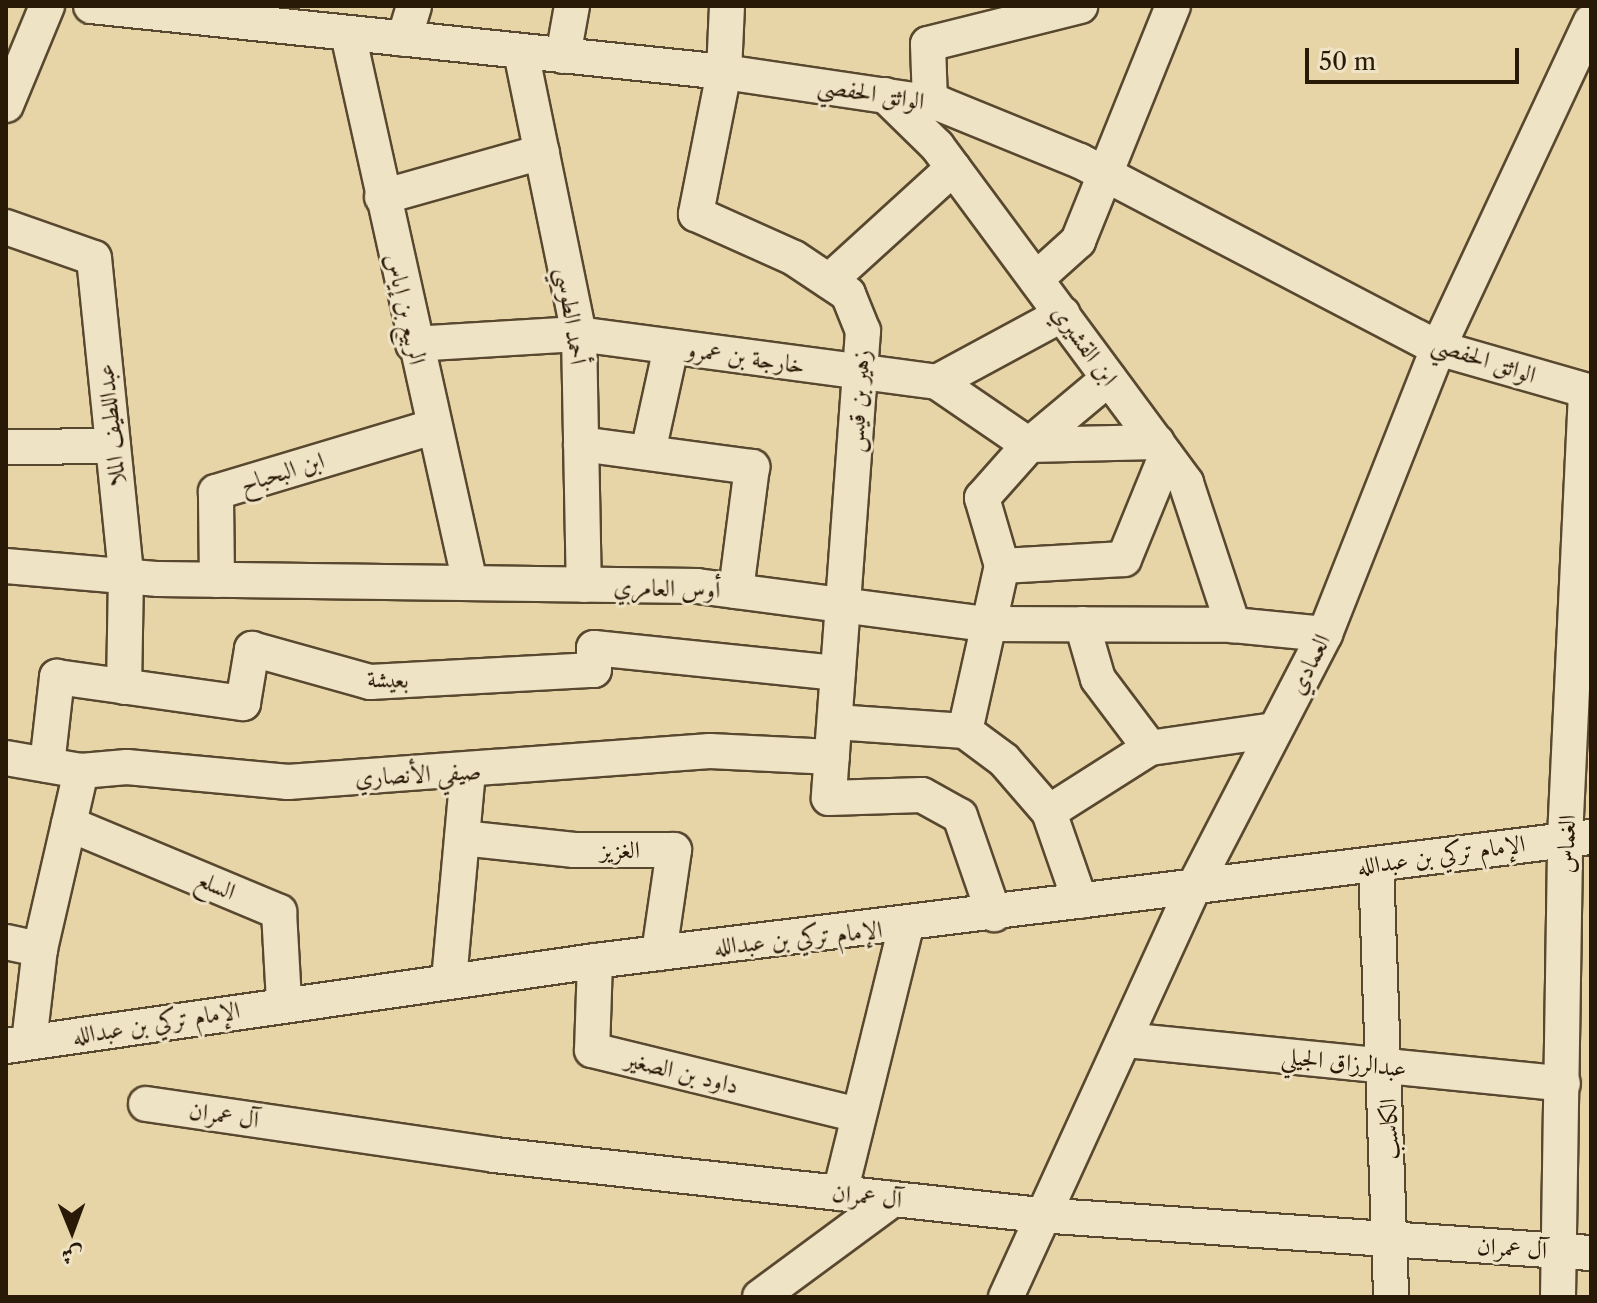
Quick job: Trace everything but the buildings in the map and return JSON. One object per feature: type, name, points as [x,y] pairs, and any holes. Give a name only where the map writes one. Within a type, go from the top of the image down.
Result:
[{"type":"street","points":[[6,105],[47,6]]},
{"type":"street","name":"الواثق الحفصي","points":[[91,6],[724,72],[930,102],[1101,173],[1438,348],[1588,391]]},
{"type":"street","points":[[404,39],[414,6]]},
{"type":"street","points":[[563,56],[572,6]]},
{"type":"street","name":"زهير بن قيس","points":[[727,6],[724,72],[696,214],[829,281],[848,294],[863,331],[829,798],[922,795],[960,816],[994,914]]},
{"type":"street","points":[[930,102],[928,44],[978,18],[1080,6]]},
{"type":"street","points":[[1036,279],[1078,241],[1101,173],[1173,6]]},
{"type":"street","name":"العمادي","points":[[1006,1297],[1039,1215],[1126,1040],[1195,885],[1325,634],[1438,348],[1591,22]]},
{"type":"street","name":"الربيع بن إياس","points":[[348,34],[413,344],[470,583]]},
{"type":"street","name":"أحمد الطوسي","points":[[521,52],[579,334],[584,585]]},
{"type":"street","name":"ابن القشيري","points":[[885,95],[953,168],[1186,483],[1233,625]]},
{"type":"street","points":[[382,197],[542,152]]},
{"type":"street","points":[[829,281],[953,168]]},
{"type":"street","name":"عبداللطيف الملا","points":[[6,227],[94,258],[126,575],[124,687]]},
{"type":"street","points":[[1002,566],[1124,559],[1161,449],[1029,445],[937,382],[1063,314]]},
{"type":"street","name":"خارجة بن عمرو","points":[[413,344],[579,334],[937,382]]},
{"type":"street","points":[[648,452],[671,347]]},
{"type":"street","points":[[965,731],[994,624],[1002,566],[982,498],[1029,445],[1109,378]]},
{"type":"street","name":"الغماس","points":[[1558,1297],[1576,1252],[1563,1084],[1578,838],[1588,391]]},
{"type":"street","name":"ابن البحباح","points":[[217,580],[216,492],[433,427]]},
{"type":"street","points":[[581,444],[752,467],[736,591]]},
{"type":"street","points":[[6,447],[113,446]]},
{"type":"street","name":"أوس العامري","points":[[6,566],[217,580],[584,585],[736,591],[994,624],[1233,625],[1325,634]]},
{"type":"street","points":[[1082,624],[1098,679],[1150,748]]},
{"type":"street","name":"بعيشة","points":[[47,765],[57,677],[243,703],[252,649],[370,682],[594,670],[594,648],[838,673]]},
{"type":"street","points":[[835,722],[965,731],[1004,760],[1049,812],[1080,901]]},
{"type":"street","points":[[1049,812],[1150,748],[1275,730]]},
{"type":"street","name":"صيفي الأنصاري","points":[[6,758],[81,771],[127,767],[288,782],[468,772],[710,751],[832,757]]},
{"type":"street","points":[[17,1044],[81,771]]},
{"type":"street","points":[[449,980],[468,772]]},
{"type":"street","name":"السلع","points":[[69,824],[279,912],[284,1002]]},
{"type":"street","name":"الغزيز","points":[[462,838],[574,850],[674,850],[659,953]]},
{"type":"street","name":"الإمام تركي بن عبدالله","points":[[17,1044],[284,1002],[449,980],[906,926],[1195,885],[1578,838]]},
{"type":"street","name":"الكاسب","points":[[1376,864],[1387,1066],[1391,1297]]},
{"type":"street","points":[[840,1193],[906,926]]},
{"type":"street","points":[[6,942],[40,949]]},
{"type":"street","name":"داود بن الصغير","points":[[595,961],[592,1050],[858,1115]]},
{"type":"street","name":"عبدالرزاق الجيلي","points":[[1126,1040],[1563,1084]]},
{"type":"street","name":"آل عمران","points":[[146,1104],[494,1155],[1039,1215],[1576,1252]]},
{"type":"street","points":[[760,1297],[893,1199]]}]
